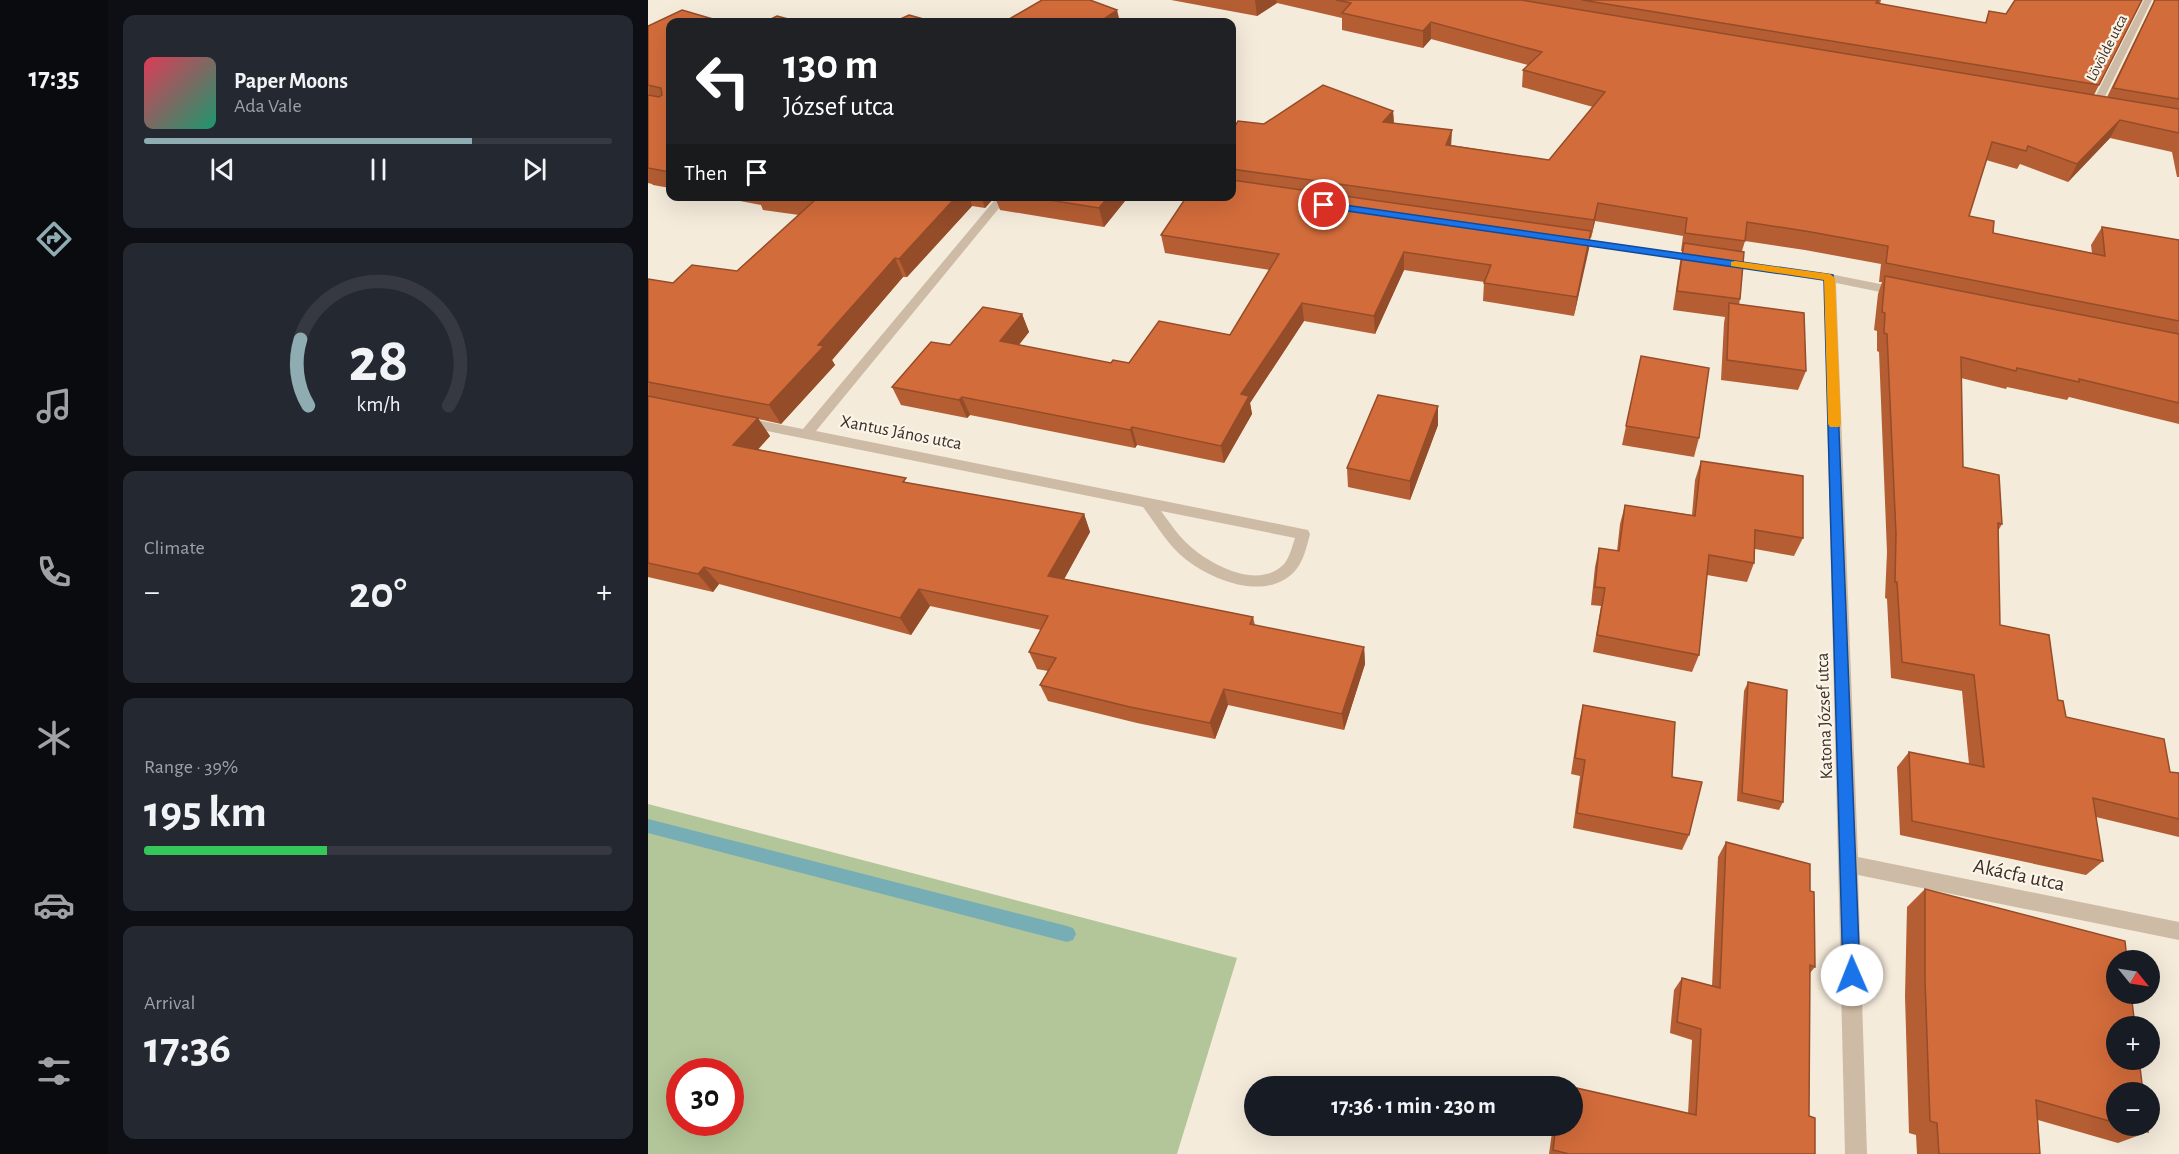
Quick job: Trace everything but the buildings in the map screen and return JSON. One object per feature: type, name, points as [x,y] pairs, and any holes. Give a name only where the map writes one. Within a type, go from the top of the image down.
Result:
[{"type":"street","name":"Lövölde utca","points":[[2094,109],[2148,0]]},
{"type":"street","points":[[2082,107],[2104,111]]},
{"type":"street","points":[[806,434],[1000,201]]},
{"type":"street","points":[[1560,239],[1830,278],[1911,294]]},
{"type":"street","name":"Katona József utca","points":[[1830,278],[1856,1154]]},
{"type":"street","name":"Xantus János utca","points":[[727,419],[806,434],[1147,502],[1304,534],[1290,567],[1277,578],[1251,581],[1218,572],[1188,553],[1147,502]]},
{"type":"street","name":"Akácfa utca","points":[[1849,864],[2179,931]]},
{"type":"green space","points":[[648,804],[1237,958],[1177,1154],[648,1154]]},
{"type":"waterway","points":[[648,826],[1067,934]]},
{"type":"slow traffic","points":[[1735,264],[1830,278],[1834,424]]},
{"type":"route","points":[[1324,205],[1830,278],[1852,975]]}]
